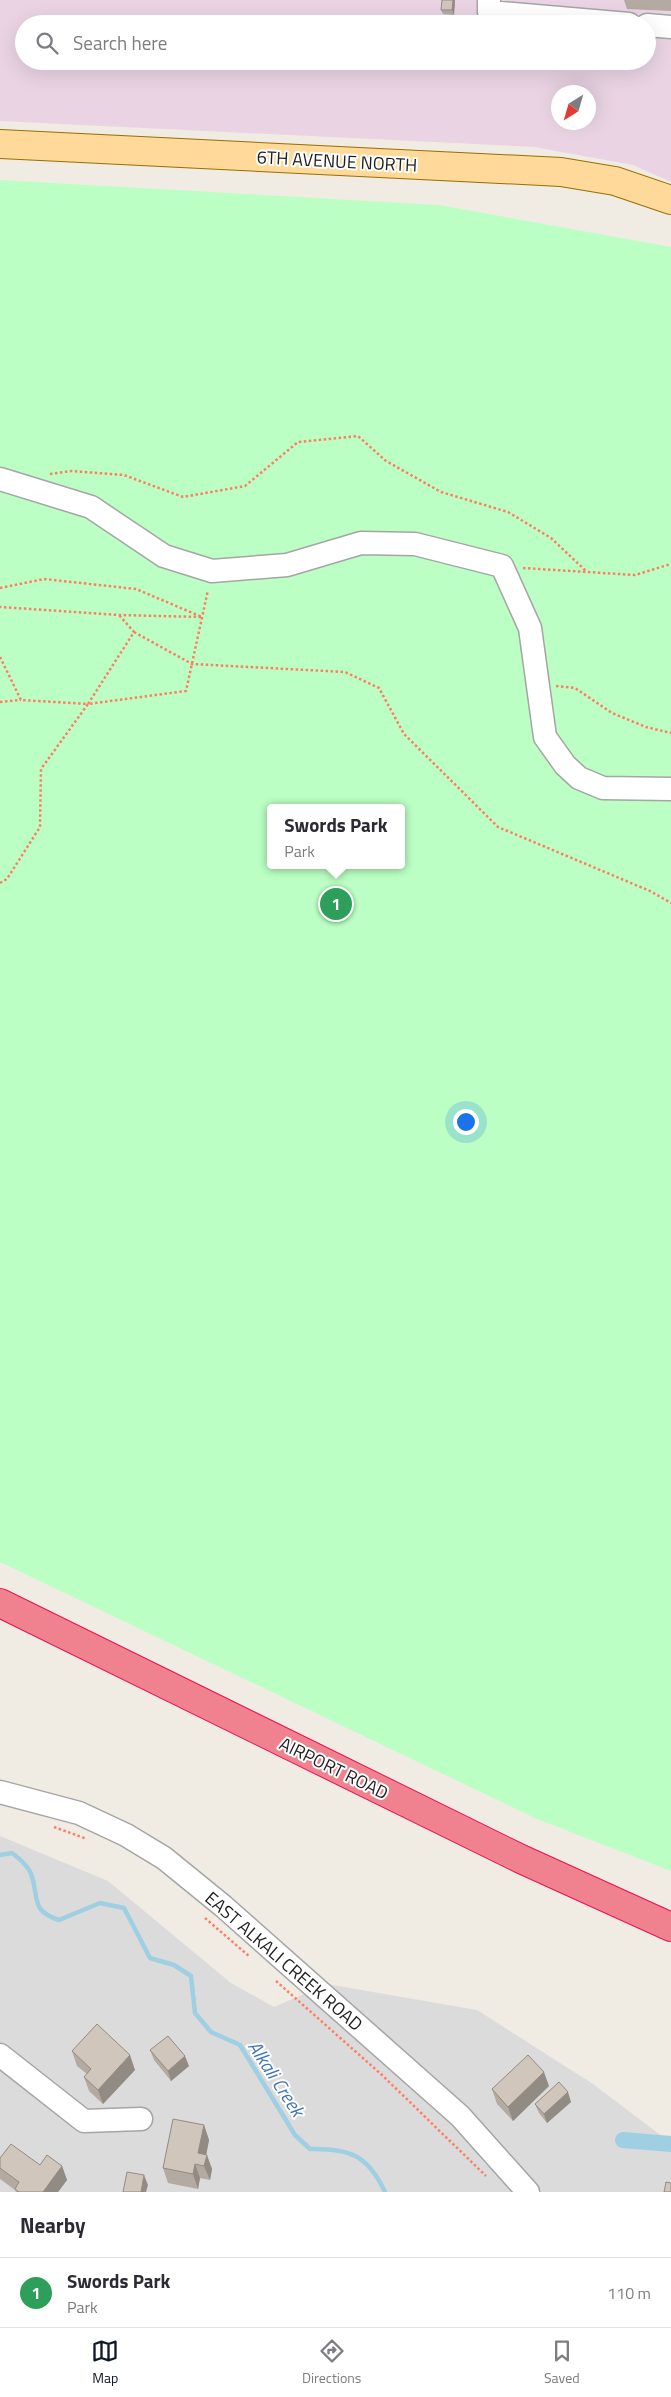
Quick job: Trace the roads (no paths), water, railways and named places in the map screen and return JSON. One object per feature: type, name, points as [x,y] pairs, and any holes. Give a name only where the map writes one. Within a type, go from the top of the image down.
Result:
[{"type":"highway","name":"AIRPORT ROAD","points":[[0,1603],[521,1859],[671,1927]]},
{"type":"main road","name":"6TH AVENUE NORTH","points":[[0,144],[561,172],[615,181],[671,200]]},
{"type":"street","points":[[490,0],[489,12],[524,15]]},
{"type":"street","points":[[656,26],[671,27]]},
{"type":"street","points":[[0,479],[91,507],[164,556],[212,571],[287,565],[361,543],[416,544],[502,566],[530,628],[536,683],[545,737],[565,765],[578,778],[603,788],[671,789]]},
{"type":"street","name":"EAST ALKALI CREEK ROAD","points":[[0,1792],[79,1813],[126,1835],[164,1858],[223,1906],[460,2116],[528,2192]]},
{"type":"street","points":[[0,2055],[84,2121],[141,2119]]},
{"type":"waterway","name":"Alkali Creek","points":[[0,1855],[12,1853],[27,1867],[31,1873],[40,1908],[44,1913],[59,1920],[100,1903],[124,1908],[150,1958],[174,1965],[191,1976],[195,2013],[211,2032],[240,2045],[295,2135],[310,2149],[336,2150],[356,2156],[372,2170],[385,2192]]},
{"type":"waterway","points":[[623,2140],[671,2144]]},
{"type":"place","name":"Swords Park","points":[[336,904]]}]
